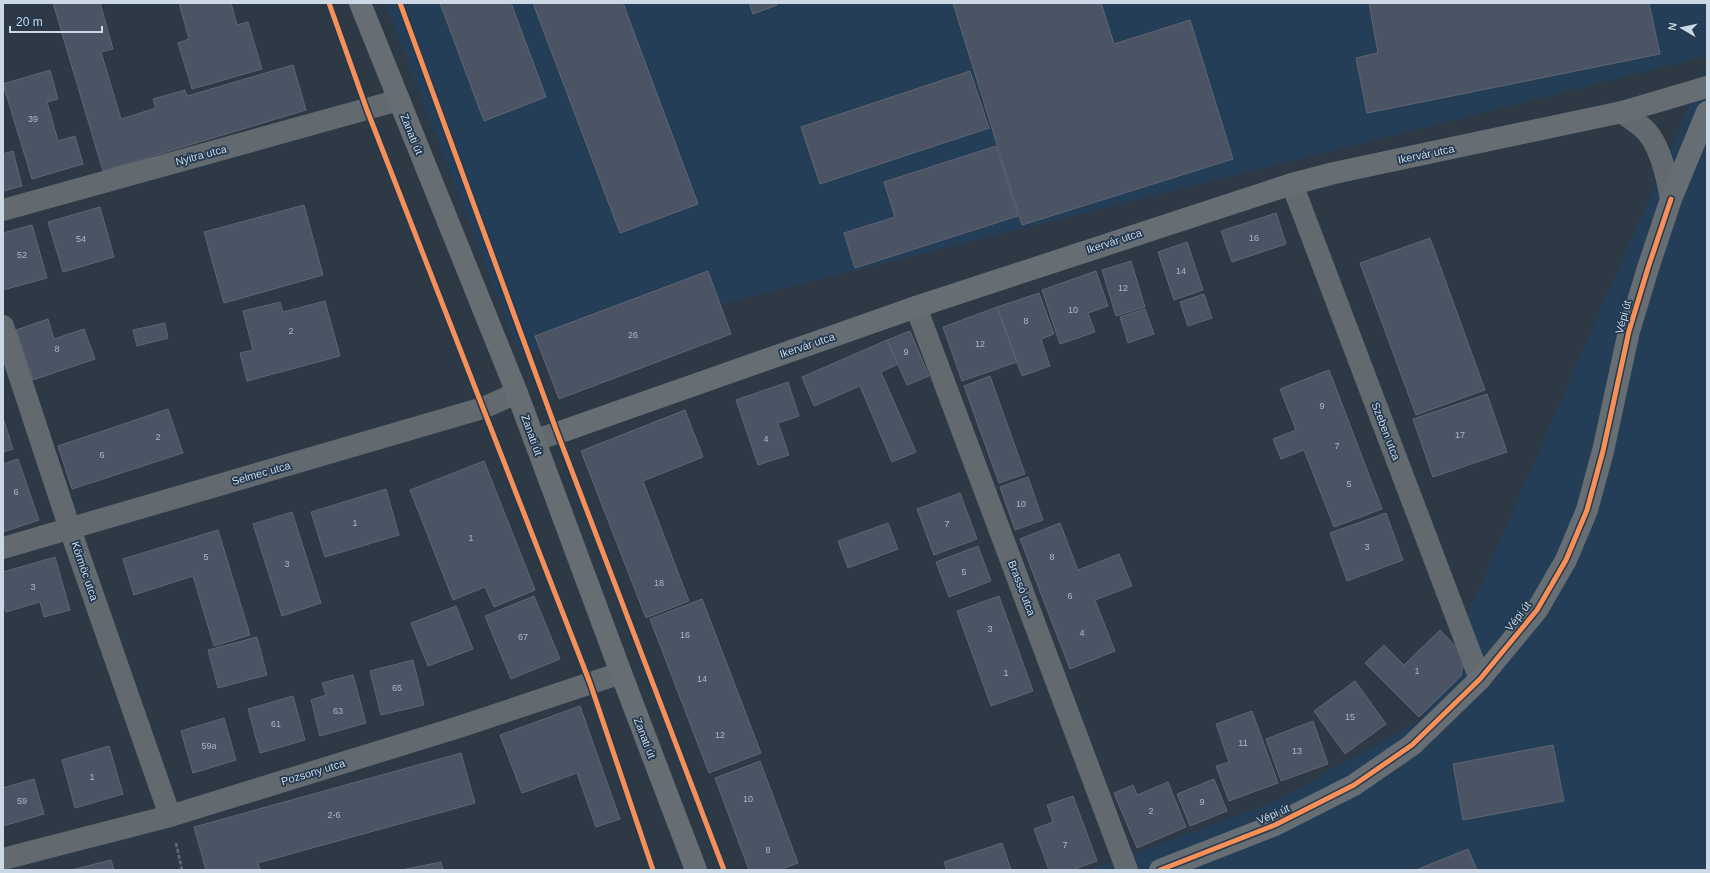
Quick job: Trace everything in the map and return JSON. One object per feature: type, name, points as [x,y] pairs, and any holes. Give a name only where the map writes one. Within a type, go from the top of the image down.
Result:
[{"type":"street","name":"Zanati út","points":[[360,3],[517,393],[696,870]]},
{"type":"street","name":"Ikervár utca","points":[[534,440],[916,307],[1292,184],[1334,173],[1622,112],[1707,87]]},
{"type":"street","name":"Nyitra utca","points":[[3,210],[399,100]]},
{"type":"street","points":[[1622,112],[1643,128],[1656,147],[1667,174],[1671,199]]},
{"type":"street","name":"Vépi út","points":[[1160,870],[1275,825],[1354,785],[1412,744],[1480,679],[1537,610],[1566,560],[1587,510],[1603,451],[1629,331],[1671,199],[1707,112]]},
{"type":"street","name":"Szeben utca","points":[[1292,184],[1480,679]]},
{"type":"street","name":"Brassó utca","points":[[916,307],[1127,870]]},
{"type":"street","name":"Körmöc utca","points":[[3,326],[70,528],[170,816]]},
{"type":"street","name":"Selmec utca","points":[[3,548],[483,408],[517,393]]},
{"type":"street","name":"Pozsony utca","points":[[3,859],[170,816],[459,727],[621,673]]},
{"type":"shaded area","points":[[385,3],[1707,3],[1707,56],[520,355]]},
{"type":"shaded area","points":[[1707,65],[1707,870],[1090,870],[1274,802],[1423,718]]},
{"type":"building","points":[[53,3],[100,3],[113,49],[101,52],[121,119],[156,108],[153,99],[185,90],[187,96],[293,65],[306,110],[103,171]]},
{"type":"building","points":[[179,3],[231,3],[237,25],[248,22],[262,69],[192,89],[178,43],[189,39]]},
{"type":"building","points":[[440,3],[511,3],[546,97],[484,121]]},
{"type":"building","points":[[533,3],[623,3],[698,204],[620,233]]},
{"type":"building","points":[[749,3],[776,3],[777,5],[753,14]]},
{"type":"building","points":[[953,3],[1101,3],[1114,44],[1190,20],[1233,159],[1022,225]]},
{"type":"building","points":[[1369,3],[1649,3],[1660,54],[1367,113],[1356,58],[1378,53]]},
{"type":"building","points":[[50,70],[58,99],[47,102],[58,141],[75,136],[83,164],[32,179],[3,84]]},
{"type":"building","points":[[970,71],[989,128],[820,184],[801,127]]},
{"type":"building","points":[[996,146],[1018,216],[855,268],[844,233],[895,217],[884,182]]},
{"type":"building","points":[[13,151],[22,186],[3,191],[3,154]]},
{"type":"building","points":[[304,205],[323,275],[224,303],[204,232]]},
{"type":"building","points":[[100,207],[114,257],[63,272],[48,222]]},
{"type":"building","points":[[1276,213],[1286,244],[1232,262],[1221,231]]},
{"type":"building","points":[[32,225],[47,278],[3,290],[3,233]]},
{"type":"building","points":[[1430,238],[1485,390],[1416,415],[1360,263]]},
{"type":"building","points":[[1187,242],[1203,290],[1174,300],[1158,252]]},
{"type":"building","points":[[1131,261],[1145,307],[1116,316],[1102,270]]},
{"type":"building","points":[[708,271],[731,334],[559,399],[535,336]]},
{"type":"building","points":[[1096,271],[1108,306],[1088,313],[1095,332],[1060,344],[1042,290]]},
{"type":"building","points":[[1039,293],[1054,334],[1041,339],[1050,366],[1022,376],[997,307]]},
{"type":"building","points":[[1204,294],[1212,318],[1188,326],[1180,302]]},
{"type":"building","points":[[325,301],[340,356],[247,381],[240,353],[253,350],[243,311],[280,302],[283,312]]},
{"type":"building","points":[[997,307],[1017,362],[962,381],[943,327]]},
{"type":"building","points":[[1145,309],[1154,334],[1128,343],[1120,317]]},
{"type":"building","points":[[48,319],[54,339],[84,329],[95,359],[33,380],[16,330]]},
{"type":"building","points":[[165,323],[168,338],[137,346],[133,330]]},
{"type":"building","points":[[910,331],[929,376],[907,385],[887,340]]},
{"type":"building","points":[[887,340],[898,364],[881,372],[916,452],[892,462],[860,386],[814,406],[802,377]]},
{"type":"building","points":[[1329,370],[1382,509],[1334,527],[1304,450],[1281,459],[1273,439],[1296,430],[1280,389]]},
{"type":"building","points":[[990,376],[1025,474],[999,483],[964,386]]},
{"type":"building","points":[[788,382],[799,416],[778,423],[789,455],[758,465],[736,400]]},
{"type":"building","points":[[1487,394],[1507,452],[1433,477],[1413,419]]},
{"type":"building","points":[[168,409],[183,453],[72,489],[58,446]]},
{"type":"building","points":[[685,410],[703,457],[643,481],[689,601],[646,618],[581,451]]},
{"type":"building","points":[[3,418],[13,449],[3,452]]},
{"type":"building","points":[[18,459],[39,520],[3,532],[3,464]]},
{"type":"building","points":[[484,461],[535,590],[494,607],[485,587],[453,600],[410,490]]},
{"type":"building","points":[[1028,477],[1043,520],[1015,530],[1000,487]]},
{"type":"building","points":[[386,489],[399,535],[325,557],[311,512]]},
{"type":"building","points":[[960,493],[977,539],[934,555],[917,509]]},
{"type":"building","points":[[292,512],[321,603],[282,616],[253,524]]},
{"type":"building","points":[[1386,513],[1403,560],[1347,581],[1330,533]]},
{"type":"building","points":[[888,523],[898,549],[848,568],[838,541]]},
{"type":"building","points":[[1060,523],[1078,570],[1119,554],[1132,586],[1095,600],[1115,651],[1070,669],[1020,539]]},
{"type":"building","points":[[218,530],[250,635],[214,646],[193,576],[134,595],[123,559]]},
{"type":"building","points":[[978,546],[991,581],[949,597],[936,562]]},
{"type":"building","points":[[55,557],[70,610],[44,617],[40,602],[6,612],[3,602],[3,572]]},
{"type":"building","points":[[534,596],[560,659],[511,679],[485,616]]},
{"type":"building","points":[[999,596],[1033,691],[991,706],[957,611]]},
{"type":"building","points":[[702,599],[761,753],[709,773],[650,619]]},
{"type":"building","points":[[456,606],[473,649],[428,666],[411,623]]},
{"type":"building","points":[[1440,630],[1462,653],[1463,665],[1461,676],[1419,717],[1365,663],[1384,645],[1404,665]]},
{"type":"building","points":[[257,637],[267,675],[218,688],[208,650]]},
{"type":"building","points":[[413,660],[424,705],[381,715],[370,671]]},
{"type":"building","points":[[353,675],[366,723],[320,736],[311,700],[326,695],[322,683]]},
{"type":"building","points":[[1355,681],[1386,724],[1345,754],[1314,711]]},
{"type":"building","points":[[293,696],[305,740],[260,753],[248,709]]},
{"type":"building","points":[[580,706],[620,819],[596,827],[577,773],[522,793],[500,735]]},
{"type":"building","points":[[1252,711],[1278,783],[1229,801],[1216,766],[1229,762],[1216,724]]},
{"type":"building","points":[[224,718],[236,760],[193,773],[181,731]]},
{"type":"building","points":[[1313,721],[1328,764],[1281,781],[1266,739]]},
{"type":"building","points":[[1553,745],[1564,801],[1463,820],[1453,764]]},
{"type":"building","points":[[109,746],[123,794],[75,808],[62,760]]},
{"type":"building","points":[[461,753],[475,803],[258,863],[260,870],[206,870],[194,827]]},
{"type":"building","points":[[760,761],[798,863],[779,870],[749,870],[715,778]]},
{"type":"building","points":[[34,779],[44,814],[3,826],[3,788]]},
{"type":"building","points":[[1214,779],[1227,811],[1190,826],[1177,794]]},
{"type":"building","points":[[1168,782],[1186,827],[1137,848],[1114,793],[1133,785],[1137,795]]},
{"type":"building","points":[[1073,796],[1097,861],[1072,870],[1049,870],[1034,829],[1053,822],[1047,805]]},
{"type":"building","points":[[1002,843],[1011,870],[947,870],[944,862]]},
{"type":"building","points":[[1468,849],[1477,870],[1416,870]]},
{"type":"building","points":[[111,860],[114,870],[71,870]]},
{"type":"building","points":[[441,862],[443,870],[401,870]]},
{"type":"cycle path","points":[[329,3],[367,110],[590,683],[653,870]]},
{"type":"cycle path","points":[[400,3],[557,432],[724,870]]},
{"type":"cycle path","points":[[1160,870],[1275,825],[1354,785],[1412,745],[1480,679],[1537,610],[1566,560],[1587,510],[1603,451],[1629,331],[1671,199]]}]
